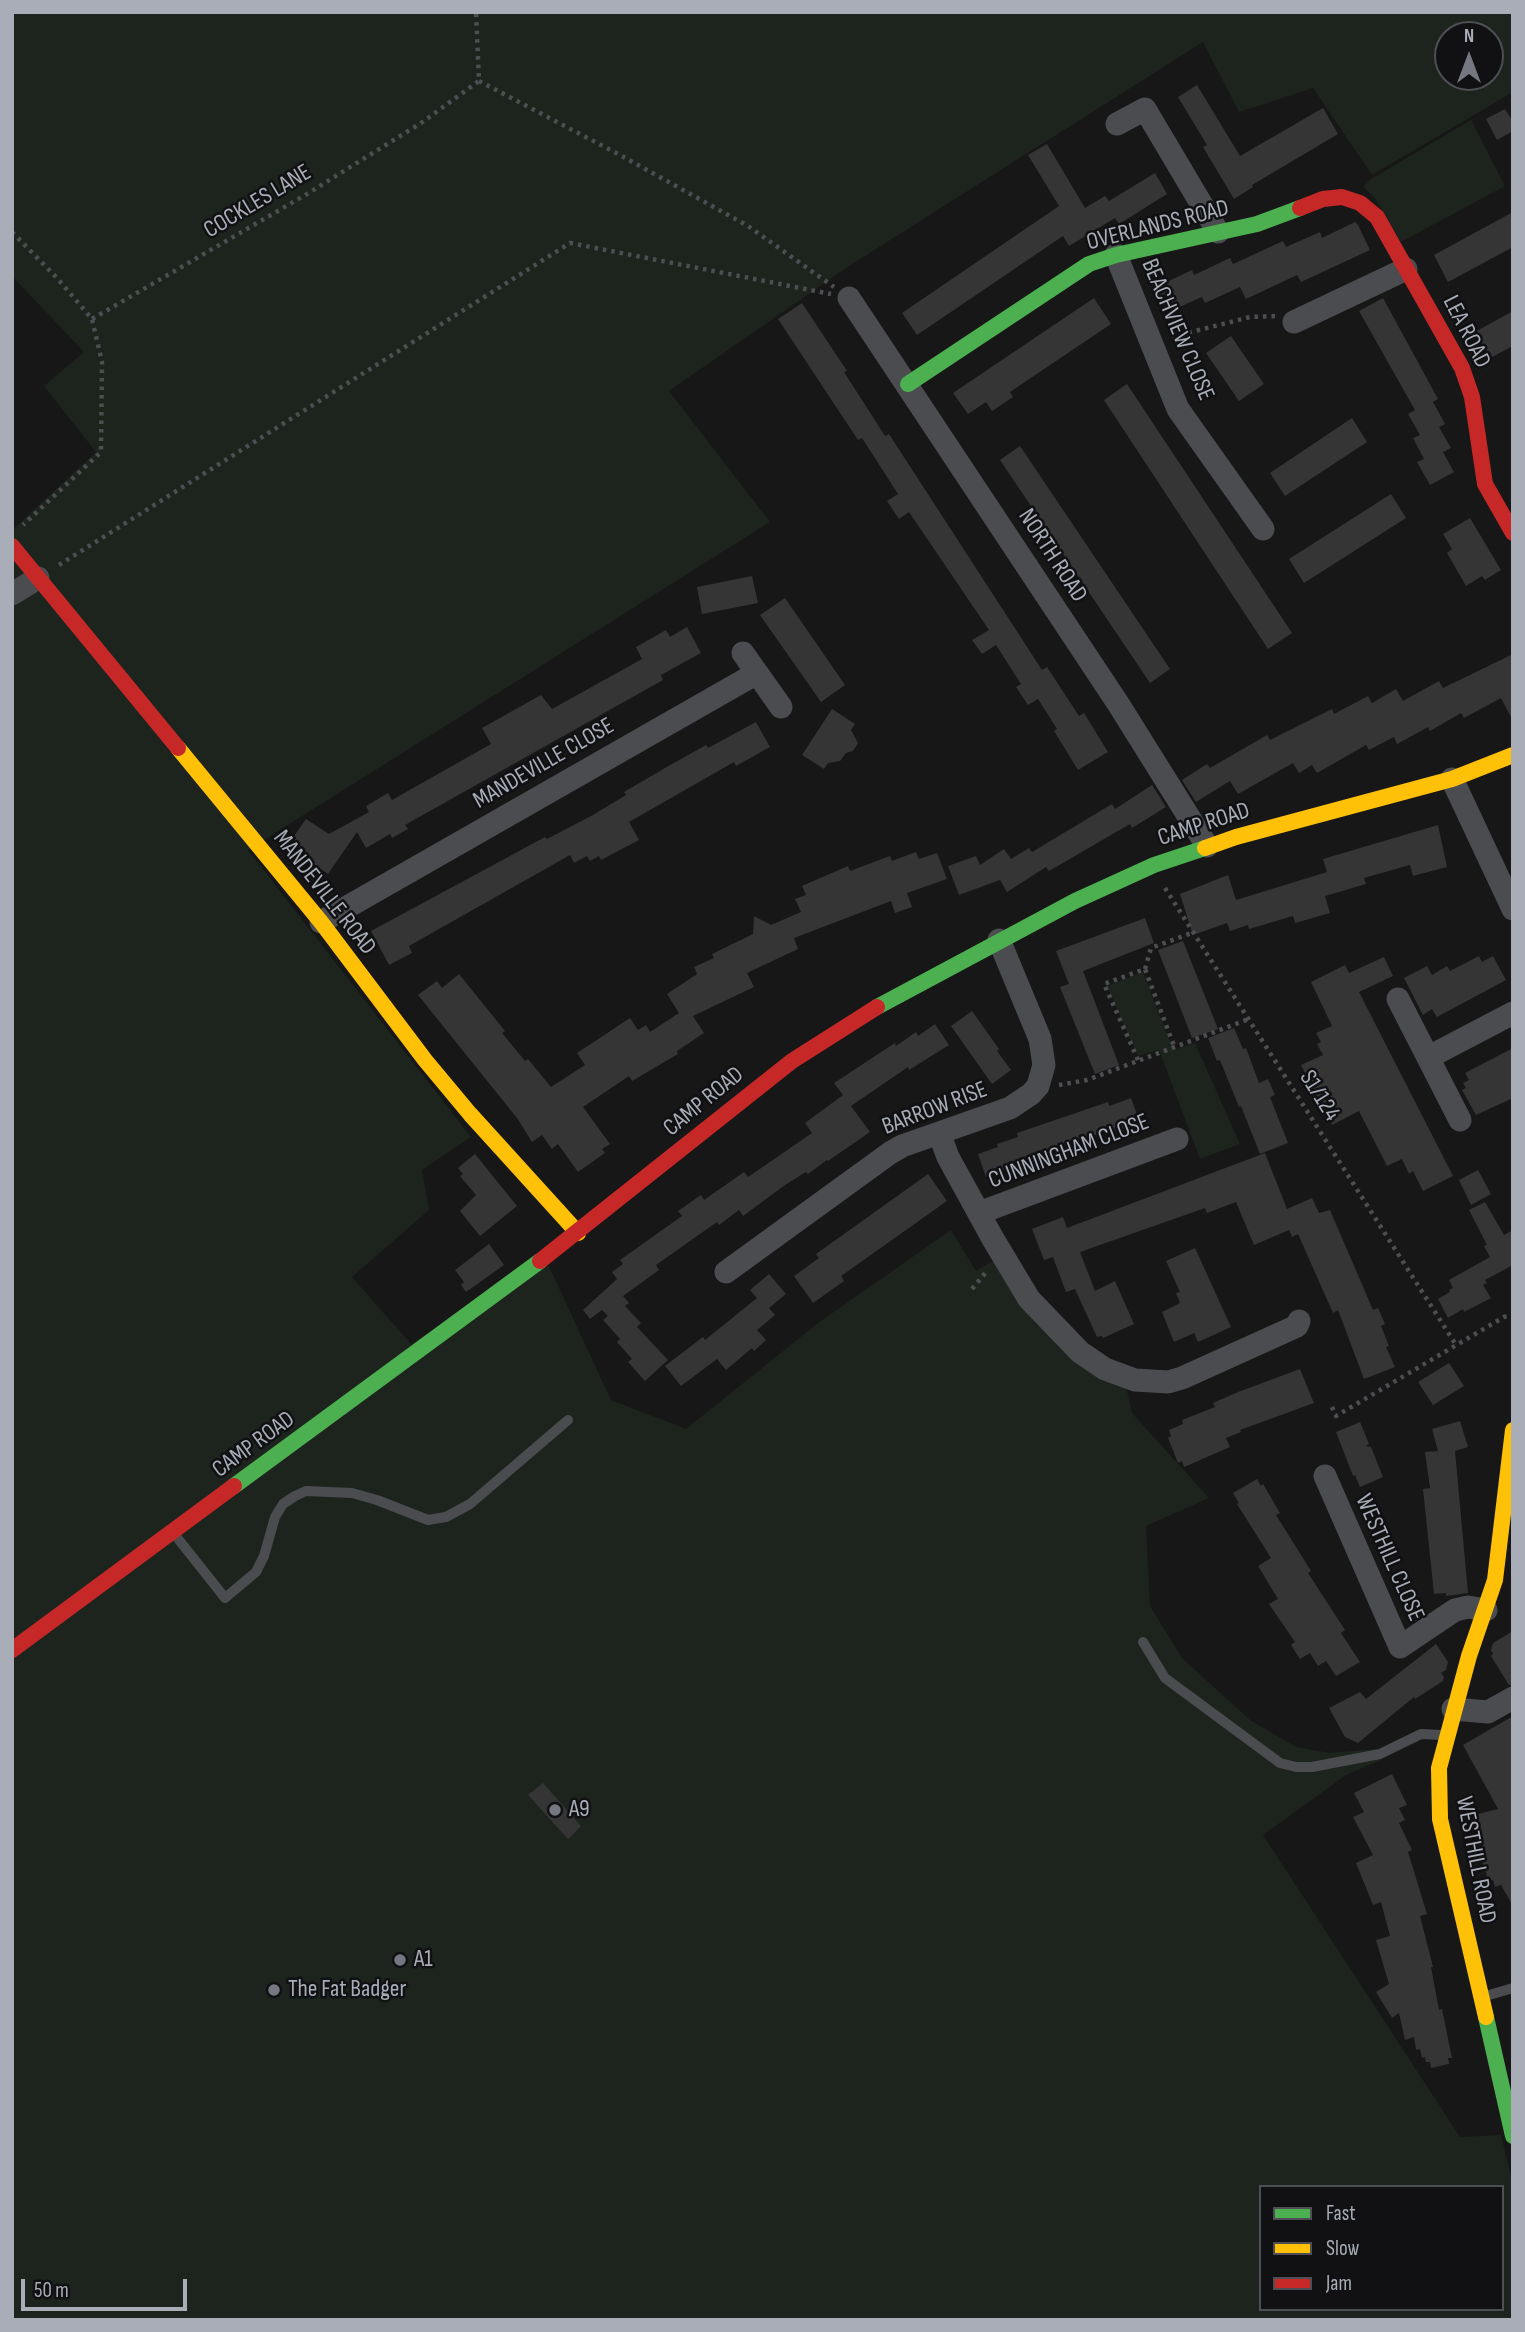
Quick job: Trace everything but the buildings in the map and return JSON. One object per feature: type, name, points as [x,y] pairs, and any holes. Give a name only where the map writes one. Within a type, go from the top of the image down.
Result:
[{"type":"street","points":[[1117,124],[1145,109],[1218,232]]},
{"type":"street","name":"LEA ROAD","points":[[1323,199],[1342,197],[1369,208],[1377,217],[1462,368],[1472,397],[1485,484],[1513,533]]},
{"type":"street","name":"OVERLANDS ROAD","points":[[908,384],[1077,271],[1116,255],[1257,224],[1323,199]]},
{"type":"street","name":"BEACHVIEW CLOSE","points":[[1116,255],[1178,409],[1263,529]]},
{"type":"street","points":[[1294,322],[1406,269]]},
{"type":"street","name":"NORTH ROAD","points":[[849,298],[1119,705],[1207,846]]},
{"type":"street","name":"MANDEVILLE ROAD","points":[[12,546],[321,922],[440,1078],[578,1233]]},
{"type":"street","points":[[12,594],[38,578]]},
{"type":"street","points":[[743,653],[781,707]]},
{"type":"street","name":"MANDEVILLE CLOSE","points":[[321,922],[757,673]]},
{"type":"street","name":"CAMP ROAD","points":[[12,1650],[578,1233],[792,1061],[894,997],[1111,883],[1154,865],[1207,846],[1452,779],[1513,755]]},
{"type":"street","points":[[1452,779],[1513,909]]},
{"type":"street","points":[[999,940],[1040,1039],[1044,1065],[1038,1086]]},
{"type":"street","points":[[1398,999],[1460,1120]]},
{"type":"street","points":[[1429,1057],[1513,1013]]},
{"type":"street","name":"BARROW RISE","points":[[726,1272],[878,1160],[902,1146],[1010,1108],[1038,1086]]},
{"type":"street","points":[[939,1133],[948,1157],[1001,1255],[1029,1299],[1091,1361],[1135,1380],[1152,1382],[1182,1378],[1297,1326],[1299,1321]]},
{"type":"street","name":"CUNNINGHAM CLOSE","points":[[979,1213],[1177,1139]]},
{"type":"street","name":"WESTHILL ROAD","points":[[1513,1430],[1499,1558],[1486,1610],[1446,1736],[1439,1768],[1438,1806],[1513,2136]]},
{"type":"street","name":"WESTHILL CLOSE","points":[[1325,1476],[1400,1647],[1455,1610],[1468,1607],[1486,1610]]},
{"type":"street","points":[[1453,1709],[1488,1712],[1513,1698]]},
{"type":"lane","points":[[173,1532],[225,1598],[256,1572],[264,1556],[275,1517],[283,1504],[295,1496],[306,1492],[352,1493],[428,1520],[446,1517],[470,1504],[568,1420]]},
{"type":"lane","points":[[1143,1642],[1165,1678],[1280,1763],[1312,1767],[1380,1754],[1421,1734],[1446,1736]]},
{"type":"lane","points":[[1480,1998],[1513,1988]]},
{"type":"path","points":[[476,12],[480,81],[748,226],[849,298]]},
{"type":"path","name":"COCKLES LANE","points":[[92,319],[307,194],[421,123],[480,81]]},
{"type":"path","points":[[12,232],[92,319],[102,362],[101,452],[21,527]]},
{"type":"path","points":[[38,578],[570,243],[849,298]]},
{"type":"path","points":[[1152,345],[1180,334],[1250,317],[1273,316],[1294,322]]},
{"type":"path","name":"S1/124","points":[[1154,865],[1166,890],[1456,1345]]},
{"type":"path","points":[[1174,1046],[1145,969],[1151,948],[1194,932]]},
{"type":"path","points":[[1138,1060],[1104,984],[1145,969]]},
{"type":"path","points":[[1038,1086],[1068,1085],[1249,1019]]},
{"type":"path","points":[[1332,1407],[1336,1416],[1504,1317],[1513,1315]]},
{"type":"shaded area","points":[[12,12],[1513,12],[1513,92],[1372,175],[1313,88],[1239,112],[1203,42],[846,268],[669,391],[770,522],[248,850],[471,1137],[422,1170],[429,1210],[352,1277],[411,1344],[546,1260],[611,1400],[686,1429],[818,1323],[951,1230],[976,1271],[994,1260],[1125,1382],[1132,1413],[1209,1498],[1146,1526],[1150,1606],[1182,1658],[1250,1720],[1296,1747],[1330,1753],[1377,1749],[1381,1760],[1346,1775],[1263,1835],[1460,2137],[1501,2135],[1513,2185],[1513,2320],[12,2320],[12,530],[96,452],[44,386],[84,352],[12,276]]},
{"type":"shaded area","points":[[1471,120],[1505,186],[1401,242],[1375,198],[1363,187],[1371,179]]},
{"type":"shaded area","points":[[1143,972],[1173,1050],[1195,1043],[1240,1144],[1200,1159],[1159,1050],[1138,1056],[1107,986]]},
{"type":"traffic: fast","points":[[908,384],[1089,264],[1116,255],[1257,224],[1300,208]]},
{"type":"traffic: fast","points":[[877,1007],[1075,901],[1154,865],[1205,848]]},
{"type":"traffic: fast","points":[[234,1486],[540,1261]]},
{"type":"traffic: fast","points":[[1486,2017],[1513,2136]]},
{"type":"traffic: slow","points":[[178,748],[321,922],[425,1060],[578,1233]]},
{"type":"traffic: slow","points":[[1205,848],[1236,837],[1452,779],[1513,755]]},
{"type":"traffic: slow","points":[[1486,2017],[1440,1819],[1439,1768],[1469,1656],[1495,1580],[1513,1430]]},
{"type":"traffic: jam","points":[[1300,208],[1323,199],[1342,197],[1360,203],[1377,217],[1462,368],[1472,397],[1485,484],[1513,533]]},
{"type":"traffic: jam","points":[[12,546],[178,748]]},
{"type":"traffic: jam","points":[[540,1261],[792,1061],[877,1007]]},
{"type":"traffic: jam","points":[[12,1650],[234,1486]]},
{"type":"place","name":"A9","points":[[555,1810]]},
{"type":"place","name":"A1","points":[[400,1960]]},
{"type":"place","name":"The Fat Badger","points":[[274,1990]]}]
